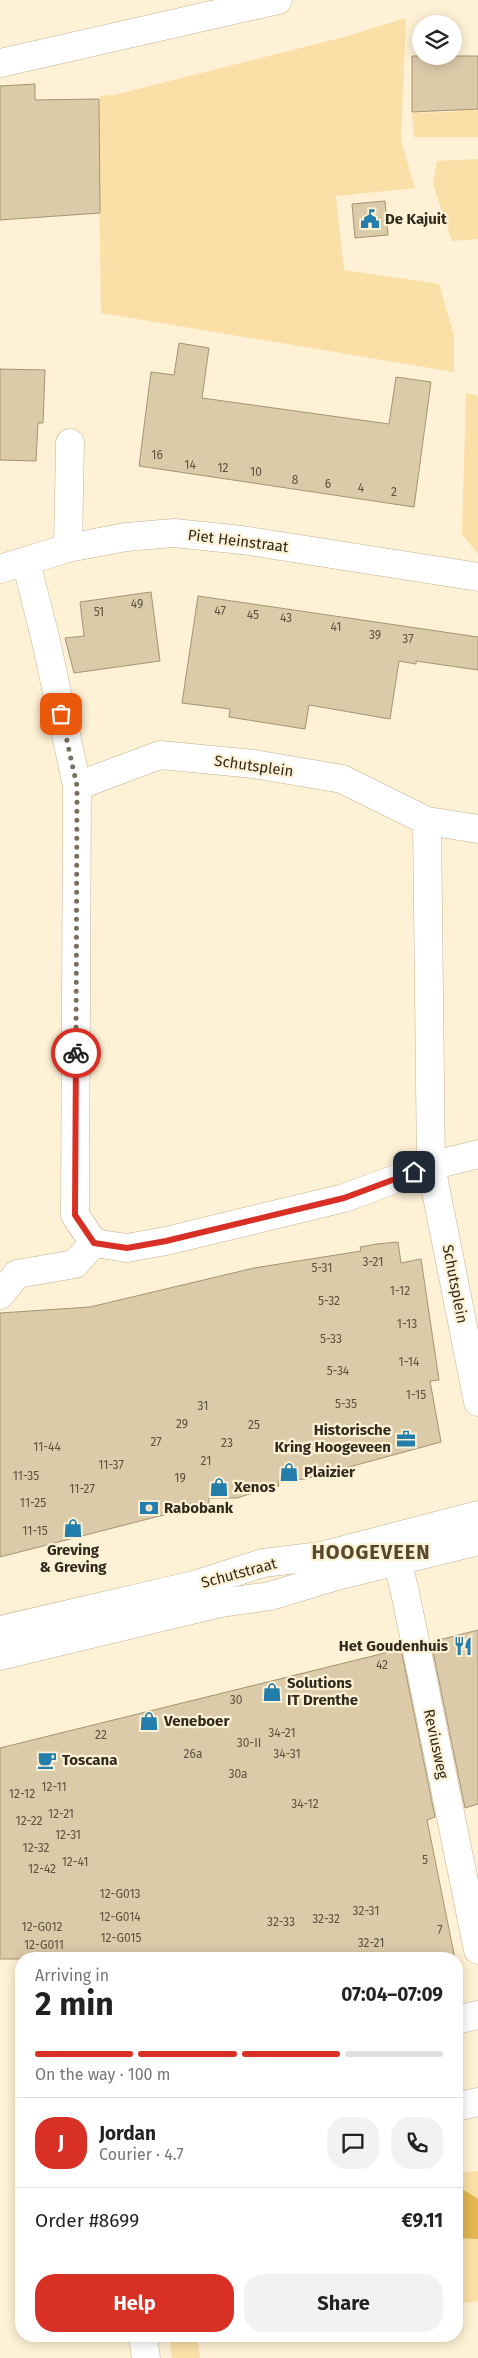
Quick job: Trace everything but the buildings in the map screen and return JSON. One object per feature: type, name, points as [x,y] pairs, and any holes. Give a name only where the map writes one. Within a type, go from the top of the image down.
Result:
[{"type":"street","points":[[0,63],[278,0]]},
{"type":"street","points":[[68,548],[70,443]]},
{"type":"street","name":"Piet Heinstraat","points":[[0,569],[68,548],[126,537],[174,534],[242,540],[478,577]]},
{"type":"street","points":[[26,562],[46,641],[77,786],[75,1215],[94,1243],[127,1248],[166,1241],[344,1198],[431,1166],[478,1154]]},
{"type":"street","name":"Schutsplein","points":[[77,786],[160,755],[254,764],[342,779],[427,821],[478,829]]},
{"type":"street","name":"Schutsplein","points":[[427,821],[431,1166],[478,1402]]},
{"type":"street","points":[[0,1295],[17,1274],[74,1264],[94,1243]]},
{"type":"street","name":"Schutstraat","points":[[0,1656],[221,1603],[270,1596],[395,1550],[478,1515]]},
{"type":"street","name":"Schutstraat","points":[[0,1630],[194,1585],[262,1563],[478,1542]]},
{"type":"street","name":"Reviusweg","points":[[395,1550],[477,1940]]},
{"type":"street","points":[[463,2018],[478,2015]]},
{"type":"street","points":[[463,2105],[478,2102]]},
{"type":"street","points":[[144,2342],[146,2358]]},
{"type":"shaded area","points":[[406,18],[401,140],[415,188],[336,196],[344,270],[439,284],[454,336],[454,372],[101,313],[100,96],[114,95],[344,37]]},
{"type":"shaded area","points":[[454,109],[478,109],[478,137],[414,137],[412,113],[453,112]]},
{"type":"shaded area","points":[[478,159],[478,239],[452,241],[433,183],[437,161]]},
{"type":"shaded area","points":[[466,393],[478,396],[478,554],[462,534]]},
{"type":"shaded area","points":[[478,2171],[478,2199],[463,2189],[463,2172]]},
{"type":"shaded area","points":[[463,2189],[478,2199],[478,2239],[463,2238]]},
{"type":"shaded area","points":[[463,2238],[478,2239],[478,2301],[463,2303]]},
{"type":"shaded area","points":[[170,2342],[198,2342],[200,2358],[172,2358]]},
{"type":"way so far","points":[[61,714],[77,786],[76,1053]]},
{"type":"place","name":"De Kajuit","points":[[370,219]]},
{"type":"place","name":"Historische Kring Hoogeveen","points":[[406,1439]]},
{"type":"place","name":"Plaizier","points":[[289,1472]]},
{"type":"place","name":"Xenos","points":[[219,1487]]},
{"type":"place","name":"Rabobank","points":[[149,1508]]},
{"type":"place","name":"Greving & Greving","points":[[73,1528]]},
{"type":"place","name":"Het Goudenhuis","points":[[463,1646]]},
{"type":"place","name":"Solutions IT Drenthe","points":[[272,1692]]},
{"type":"place","name":"Veneboer","points":[[149,1721]]},
{"type":"place","name":"Toscana","points":[[47,1760]]},
{"type":"district","name":"HOOGEVEEN","points":[[371,1552]]},
{"type":"route","points":[[76,1053],[75,1215],[94,1243],[127,1248],[166,1241],[344,1198],[414,1172]]}]
